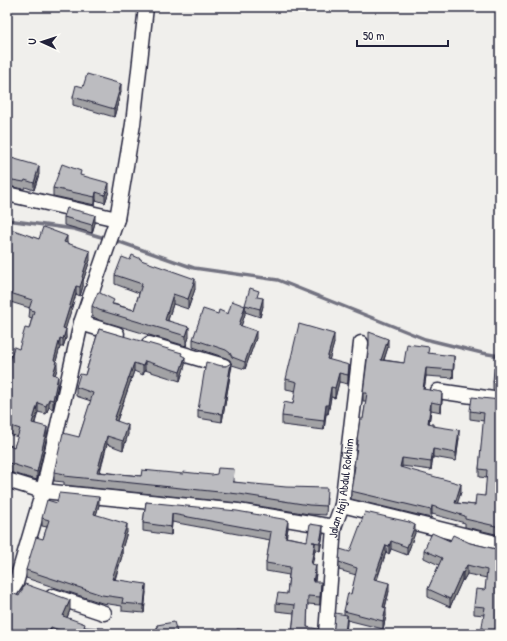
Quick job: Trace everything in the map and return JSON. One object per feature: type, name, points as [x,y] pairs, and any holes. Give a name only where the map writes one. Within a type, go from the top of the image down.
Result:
[{"type":"street","points":[[7,597],[16,583],[43,491],[81,323],[117,219],[133,124],[146,7]]},
{"type":"street","points":[[7,194],[117,219]]},
{"type":"street","points":[[81,323],[224,366]]},
{"type":"street","name":"Jalan Haji Abdul Rokhim","points":[[326,634],[334,527],[342,505],[361,343]]},
{"type":"street","points":[[438,391],[500,400]]},
{"type":"street","points":[[7,480],[43,491],[238,511],[334,527]]},
{"type":"street","points":[[342,505],[500,544]]},
{"type":"street","points":[[16,583],[104,613]]},
{"type":"building","points":[[87,74],[121,84],[114,109],[73,97],[76,85],[83,87]]},
{"type":"building","points":[[8,157],[39,166],[34,183],[25,180],[24,182],[7,179]]},
{"type":"building","points":[[62,164],[81,171],[80,175],[109,183],[105,195],[96,192],[95,197],[53,188]]},
{"type":"building","points":[[67,208],[95,215],[92,225],[64,217]]},
{"type":"building","points":[[43,227],[67,236],[64,242],[90,251],[80,287],[76,286],[63,328],[66,329],[63,339],[60,338],[54,360],[57,361],[53,374],[58,376],[53,400],[49,399],[46,406],[38,403],[32,423],[47,427],[37,472],[9,463],[7,464],[7,444],[14,447],[20,429],[8,425],[11,415],[7,414],[7,359],[10,360],[14,347],[19,349],[25,328],[29,329],[34,311],[29,309],[32,300],[7,292],[7,231],[8,228],[39,239]]},
{"type":"building","points":[[132,255],[141,260],[195,279],[188,299],[173,294],[165,320],[189,327],[186,336],[99,310],[92,306],[98,292],[114,300],[112,304],[134,310],[142,284],[115,275],[122,257],[130,260]]},
{"type":"building","points":[[250,288],[259,291],[257,297],[263,298],[260,309],[245,305]]},
{"type":"building","points":[[232,301],[245,306],[239,325],[256,331],[245,362],[232,357],[226,350],[193,339],[203,309],[218,314],[219,310],[228,314]]},
{"type":"building","points":[[299,324],[334,334],[327,359],[349,365],[348,375],[339,373],[335,388],[331,387],[328,405],[326,405],[324,421],[282,416],[284,402],[293,404],[297,382],[286,379]]},
{"type":"building","points":[[99,329],[182,353],[181,355],[185,357],[180,372],[145,361],[143,366],[134,363],[114,420],[128,425],[123,441],[107,436],[97,472],[141,476],[142,470],[212,475],[217,474],[218,468],[234,469],[233,482],[286,487],[327,488],[326,506],[309,505],[239,494],[64,476],[65,474],[54,472],[63,433],[79,437],[93,393],[76,387],[80,374],[85,375]]},
{"type":"building","points":[[369,332],[388,339],[381,360],[404,363],[407,344],[429,347],[428,353],[454,356],[453,370],[426,368],[423,389],[442,392],[441,404],[431,402],[428,423],[433,424],[433,426],[459,430],[456,453],[433,449],[431,462],[402,458],[400,467],[461,484],[455,503],[475,505],[476,495],[485,496],[487,470],[479,469],[484,413],[470,411],[472,397],[500,400],[500,527],[465,519],[465,516],[432,506],[431,510],[351,491],[360,419],[363,419],[367,393],[363,393],[369,345]]},
{"type":"building","points":[[206,362],[222,366],[226,366],[231,363],[222,414],[198,410]]},
{"type":"building","points":[[494,368],[500,369],[500,384],[493,382]]},
{"type":"building","points":[[7,480],[9,481],[7,492]]},
{"type":"building","points":[[59,493],[99,497],[94,514],[127,524],[120,547],[122,548],[112,579],[146,584],[144,605],[122,603],[123,598],[102,595],[26,570],[36,537],[43,539],[49,520],[42,518],[47,500],[57,503]]},
{"type":"building","points":[[146,502],[237,511],[288,520],[285,537],[307,541],[310,524],[323,526],[320,543],[315,542],[311,564],[316,565],[313,582],[321,582],[320,597],[308,596],[307,627],[318,629],[322,633],[329,634],[292,634],[295,605],[276,603],[278,593],[287,594],[290,567],[266,563],[271,532],[172,514],[171,527],[143,523]]},
{"type":"building","points":[[365,512],[409,522],[415,525],[407,547],[391,541],[389,546],[386,545],[374,579],[389,583],[383,607],[386,608],[383,621],[344,611],[348,593],[351,594],[357,568],[339,562],[340,549],[350,552]]},
{"type":"building","points":[[432,533],[450,541],[453,535],[470,543],[500,550],[500,634],[481,634],[485,607],[474,606],[476,589],[485,590],[487,570],[467,565],[463,573],[462,572],[450,599],[428,589],[442,558],[424,550]]},
{"type":"building","points":[[25,584],[70,600],[63,616],[85,624],[84,627],[104,628],[104,634],[70,634],[51,627],[48,634],[7,634],[7,595],[12,593],[19,596]]},
{"type":"building","points":[[335,613],[347,615],[345,634],[329,634],[333,631]]},
{"type":"building","points":[[174,622],[177,632],[158,634],[157,625]]},
{"type":"building","points":[[237,629],[265,632],[265,634],[237,634]]},
{"type":"building","points":[[108,631],[134,632],[133,634],[108,634]]},
{"type":"building","points":[[470,631],[478,634],[469,634]]},
{"type":"waterway","points":[[7,220],[74,229],[108,239]]},
{"type":"waterway","points":[[114,240],[194,268],[278,280],[425,339],[500,356]]}]
